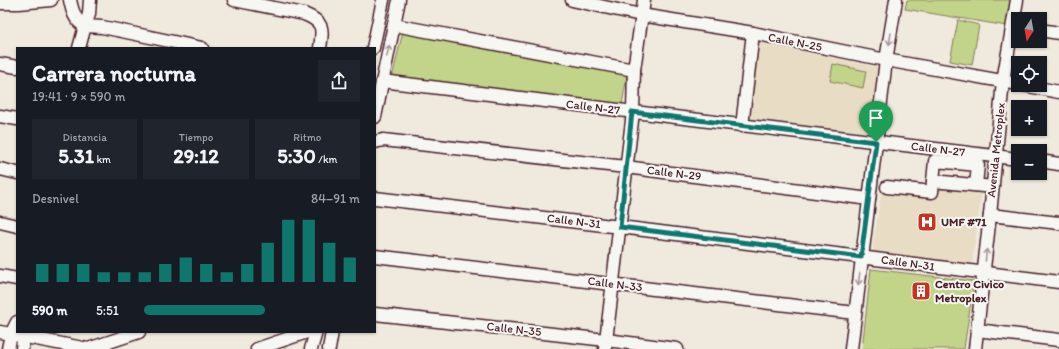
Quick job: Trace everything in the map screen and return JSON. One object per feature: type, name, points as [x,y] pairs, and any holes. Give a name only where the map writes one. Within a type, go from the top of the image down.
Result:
[{"type":"street","points":[[0,3],[51,0]]},
{"type":"street","points":[[70,0],[75,17],[80,24],[85,26],[110,28],[197,47]]},
{"type":"street","points":[[79,47],[90,11],[90,0]]},
{"type":"street","points":[[234,0],[304,14],[313,18],[318,22],[321,28],[322,36],[320,47]]},
{"type":"street","points":[[373,47],[383,0]]},
{"type":"street","points":[[376,112],[399,0]]},
{"type":"street","name":"Calle N-25","points":[[572,0],[642,15],[753,33],[886,60],[1011,83]]},
{"type":"street","points":[[606,344],[632,112],[634,70],[644,0]]},
{"type":"street","name":"Avenida Metroplex","points":[[1016,12],[1017,0]]},
{"type":"street","points":[[851,349],[893,1]]},
{"type":"street","points":[[394,24],[634,70]]},
{"type":"street","points":[[1047,31],[1059,33]]},
{"type":"street","points":[[742,126],[753,33]]},
{"type":"street","name":"Avenida Metroplex","points":[[975,349],[1003,81],[1011,44]]},
{"type":"street","points":[[0,64],[16,67]]},
{"type":"street","name":"Calle N-27","points":[[382,81],[1011,158]]},
{"type":"street","points":[[1047,90],[1059,92]]},
{"type":"street","points":[[0,116],[16,119]]},
{"type":"street","name":"Calle N-29","points":[[378,139],[626,167],[869,199]]},
{"type":"street","points":[[887,187],[932,192],[935,161],[978,165],[976,185]]},
{"type":"street","points":[[1047,162],[1059,164]]},
{"type":"street","points":[[956,183],[958,163]]},
{"type":"street","points":[[0,169],[16,173]]},
{"type":"street","points":[[933,181],[993,187]]},
{"type":"street","name":"Calle N-31","points":[[376,198],[861,257],[984,274],[1059,282]]},
{"type":"street","points":[[990,215],[1059,223]]},
{"type":"street","points":[[0,222],[16,226]]},
{"type":"street","name":"Calle N-33","points":[[376,256],[855,313]]},
{"type":"street","points":[[0,276],[16,279]]},
{"type":"street","name":"Calle N-35","points":[[376,314],[606,344],[677,349]]},
{"type":"street","points":[[6,333],[16,323]]},
{"type":"street","points":[[977,330],[1059,340]]},
{"type":"street","points":[[6,333],[24,334],[88,349],[136,333]]},
{"type":"street","points":[[6,333],[8,349]]},
{"type":"street","points":[[257,349],[304,333]]},
{"type":"street","points":[[311,349],[316,333]]},
{"type":"street","points":[[329,349],[332,333]]},
{"type":"street","points":[[22,349],[24,334]]},
{"type":"shaded area","points":[[758,42],[877,67],[871,138],[748,122]]},
{"type":"shaded area","name":"UMF #71","points":[[883,180],[982,191],[972,265],[872,252]]},
{"type":"green space","points":[[907,0],[1012,0],[1007,26],[905,9]]},
{"type":"green space","points":[[958,20],[979,25],[972,65],[950,61]]},
{"type":"green space","points":[[403,31],[627,75],[622,105],[392,78]]},
{"type":"green space","points":[[833,64],[866,71],[863,88],[830,81]]},
{"type":"green space","points":[[871,269],[974,281],[964,349],[862,349]]},
{"type":"place","name":"UMF #71","points":[[927,222]]},
{"type":"place","name":"Centro Civico Metroplex","points":[[921,291]]},
{"type":"route","points":[[632,112],[876,142],[861,257],[620,227],[632,112]]}]
